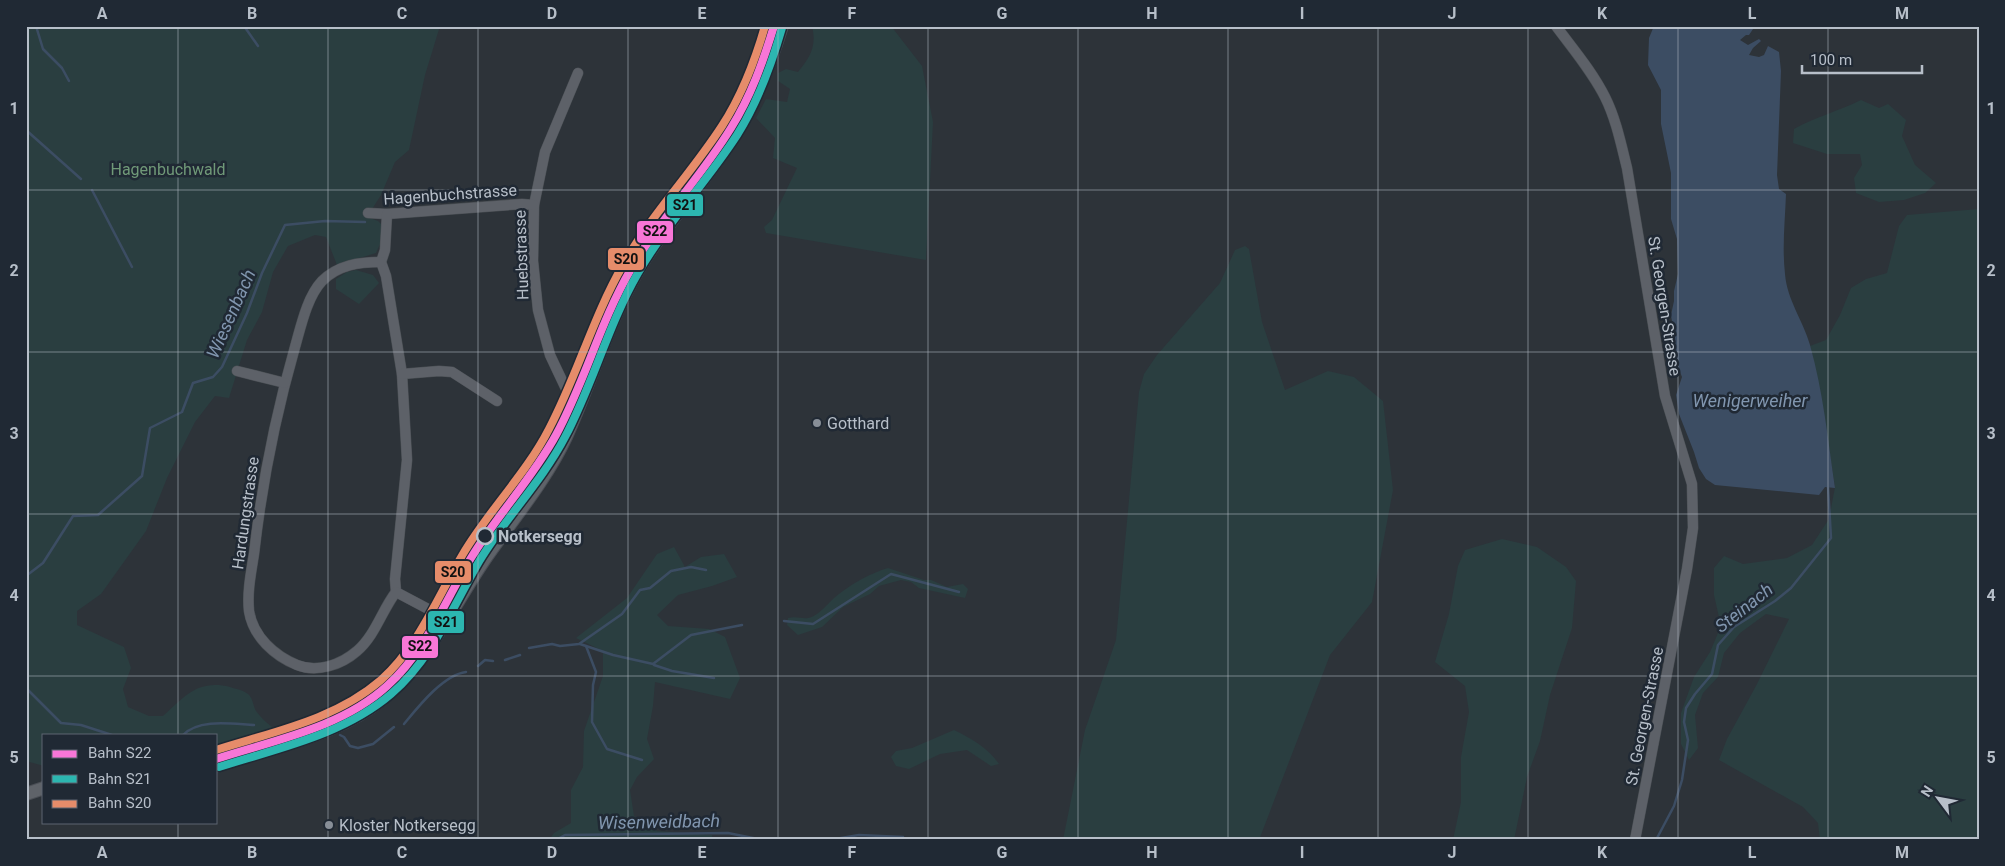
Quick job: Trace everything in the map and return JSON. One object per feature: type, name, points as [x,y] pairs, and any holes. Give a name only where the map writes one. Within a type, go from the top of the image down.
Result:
[{"type":"main road","points":[[218,765],[323,730],[362,712],[382,699],[405,676],[543,477],[565,438],[627,290],[663,232],[739,128],[762,85],[782,26]]},
{"type":"main road","points":[[26,794],[42,789]]},
{"type":"street","name":"St. Georgen-Strasse","points":[[1556,26],[1605,96],[1618,130],[1627,168],[1665,396],[1690,476],[1693,498],[1693,528],[1687,569],[1635,840]]},
{"type":"street","name":"Huebstrasse","points":[[578,73],[545,152],[534,206],[533,261],[538,310],[550,355],[570,395],[581,401]]},
{"type":"street","name":"Hagenbuchstrasse","points":[[368,214],[522,204],[534,206]]},
{"type":"street","points":[[387,214],[385,250],[381,262],[386,276],[402,374],[407,460],[395,579],[396,592],[447,618]]},
{"type":"street","name":"Hardungstrasse","points":[[381,262],[357,263],[343,267],[322,282],[313,295],[301,328],[270,440],[260,501],[249,591],[249,612],[257,632],[270,649],[287,661],[304,668],[323,668],[340,662],[357,651],[368,638],[396,592]]},
{"type":"street","points":[[237,371],[285,383]]},
{"type":"street","points":[[402,374],[439,371],[452,372],[497,401]]},
{"type":"green space","name":"Hagenbuchwald","points":[[26,26],[440,26],[425,75],[409,150],[395,162],[381,195],[367,217],[378,221],[382,225],[380,244],[376,253],[337,265],[326,237],[315,235],[288,246],[273,272],[262,312],[247,340],[229,398],[215,396],[195,422],[167,478],[146,531],[101,594],[77,611],[77,625],[124,647],[131,668],[123,689],[128,707],[149,716],[163,716],[185,696],[201,687],[219,685],[230,687],[250,696],[256,711],[276,730],[276,735],[218,755],[218,734],[42,734],[42,765],[26,761]]},
{"type":"green space","points":[[812,26],[891,26],[922,66],[933,122],[926,260],[766,233],[764,227],[772,220],[797,168],[773,158],[775,138],[756,118],[766,99],[787,102],[790,89],[778,81],[778,73],[786,69],[798,72],[802,67],[813,46]]},
{"type":"green space","points":[[1861,100],[1879,108],[1888,104],[1906,120],[1902,136],[1915,165],[1936,183],[1925,193],[1904,200],[1879,202],[1856,193],[1854,178],[1862,165],[1860,154],[1827,154],[1793,143],[1794,129]]},
{"type":"green space","points":[[1979,209],[1979,840],[1820,840],[1818,823],[1803,807],[1719,760],[1727,739],[1789,619],[1766,614],[1740,633],[1724,653],[1718,677],[1703,693],[1695,715],[1698,748],[1689,760],[1681,744],[1681,713],[1694,677],[1710,652],[1721,626],[1714,595],[1714,568],[1724,556],[1743,564],[1787,558],[1812,545],[1829,519],[1835,487],[1821,399],[1810,346],[1826,340],[1840,315],[1851,288],[1866,279],[1887,273],[1899,226],[1907,215]]},
{"type":"green space","points":[[1245,246],[1249,249],[1262,322],[1285,390],[1328,371],[1354,377],[1383,401],[1393,490],[1372,602],[1330,655],[1259,840],[1063,840],[1085,730],[1116,640],[1139,392],[1144,374],[1157,355],[1220,283],[1235,250]]},
{"type":"green space","points":[[356,270],[373,275],[379,283],[359,304],[336,289],[336,279],[347,272]]},
{"type":"green space","points":[[1502,539],[1537,547],[1566,567],[1576,581],[1572,628],[1550,695],[1540,741],[1527,777],[1514,840],[1453,840],[1461,802],[1461,757],[1469,712],[1465,686],[1435,662],[1449,614],[1458,566],[1465,550]]},
{"type":"green space","points":[[674,547],[685,567],[701,557],[724,554],[737,577],[678,595],[657,615],[668,626],[709,629],[725,637],[740,678],[730,699],[655,682],[647,739],[654,759],[637,777],[630,790],[634,816],[657,831],[712,835],[713,840],[549,840],[554,833],[571,823],[571,790],[583,767],[584,731],[603,676],[603,651],[576,638],[627,598],[657,554]]},
{"type":"green space","points":[[888,568],[924,580],[931,580],[947,587],[963,584],[968,589],[965,598],[919,588],[911,582],[901,580],[879,586],[870,594],[843,607],[822,627],[798,635],[787,625],[788,618],[812,617],[850,586]]},
{"type":"green space","points":[[954,730],[979,744],[999,764],[991,766],[967,750],[940,754],[909,769],[896,766],[891,757],[896,751],[912,748]]},
{"type":"water","name":"Wenigerweiher","points":[[1654,26],[1755,26],[1749,35],[1740,40],[1748,45],[1759,39],[1761,41],[1753,48],[1749,55],[1759,57],[1764,55],[1768,46],[1779,52],[1781,71],[1777,175],[1779,189],[1786,194],[1784,264],[1786,283],[1815,362],[1835,488],[1825,487],[1819,495],[1715,485],[1706,479],[1699,468],[1679,414],[1676,395],[1682,377],[1674,362],[1675,346],[1671,341],[1673,328],[1671,315],[1678,274],[1677,239],[1671,219],[1671,173],[1661,124],[1661,90],[1648,65],[1649,38]]},
{"type":"waterway","points":[[36,26],[43,49],[62,68],[69,81]]},
{"type":"waterway","points":[[244,26],[258,46]]},
{"type":"waterway","points":[[26,130],[81,179]]},
{"type":"waterway","points":[[92,190],[132,267]]},
{"type":"waterway","name":"Wiesenbach","points":[[26,576],[43,563],[73,516],[98,515],[142,476],[150,428],[182,412],[193,383],[213,377],[222,367],[247,313],[262,273],[285,225],[325,221],[365,222]]},
{"type":"waterway","name":"Steinach","points":[[1656,840],[1674,806],[1682,780],[1688,740],[1684,722],[1686,708],[1712,674],[1718,645],[1734,627],[1775,601],[1791,588],[1831,538],[1828,486]]},
{"type":"waterway","points":[[529,648],[552,644],[560,646],[579,644],[622,614],[640,590],[650,588],[671,571],[691,567],[706,570]]},
{"type":"waterway","points":[[784,621],[813,624],[891,574],[959,592]]},
{"type":"waterway","points":[[580,644],[613,655],[653,664],[691,635],[742,625]]},
{"type":"waterway","points":[[586,646],[596,672],[593,685],[592,722],[607,749],[642,760]]},
{"type":"waterway","points":[[505,660],[520,655]]},
{"type":"waterway","points":[[478,666],[485,660],[493,661]]},
{"type":"waterway","points":[[654,665],[672,671],[714,678]]},
{"type":"waterway","points":[[404,724],[440,685],[457,674],[466,672]]},
{"type":"waterway","name":"Wiesenbach","points":[[26,688],[61,723],[81,725],[109,734]]},
{"type":"waterway","name":"Wiesenbach","points":[[184,734],[198,726],[207,724],[254,725]]},
{"type":"waterway","points":[[340,735],[344,737],[350,746],[358,748],[373,744],[394,727]]},
{"type":"waterway","name":"Wisenweidbach","points":[[556,840],[565,835],[728,833],[763,840]]},
{"type":"waterway","name":"Wisenweidbach","points":[[829,840],[859,835],[903,837]]},
{"type":"railway","points":[[444,605],[535,477],[568,412]]},
{"type":"rail line","name":"S20","points":[[218,749],[302,723],[344,705],[363,694],[381,680],[406,652],[427,620],[473,538],[519,477],[540,445],[559,409],[612,285],[646,229],[722,126],[747,78],[765,26]]},
{"type":"rail line","name":"S22","points":[[218,758],[328,723],[369,700],[387,686],[413,657],[434,625],[481,542],[547,451],[576,394],[620,289],[642,251],[667,215],[707,164],[738,116],[756,78],[774,26]]},
{"type":"rail line","name":"S21","points":[[219,767],[309,739],[352,720],[391,694],[418,666],[440,633],[487,548],[545,470],[565,437],[618,313],[638,273],[661,238],[725,153],[745,122],[763,83],[782,28]]},
{"type":"place","name":"Gotthard","points":[[817,423]]},
{"type":"place","name":"Notkersegg","points":[[485,536]]},
{"type":"place","name":"Kloster Notkersegg","points":[[329,825]]}]
